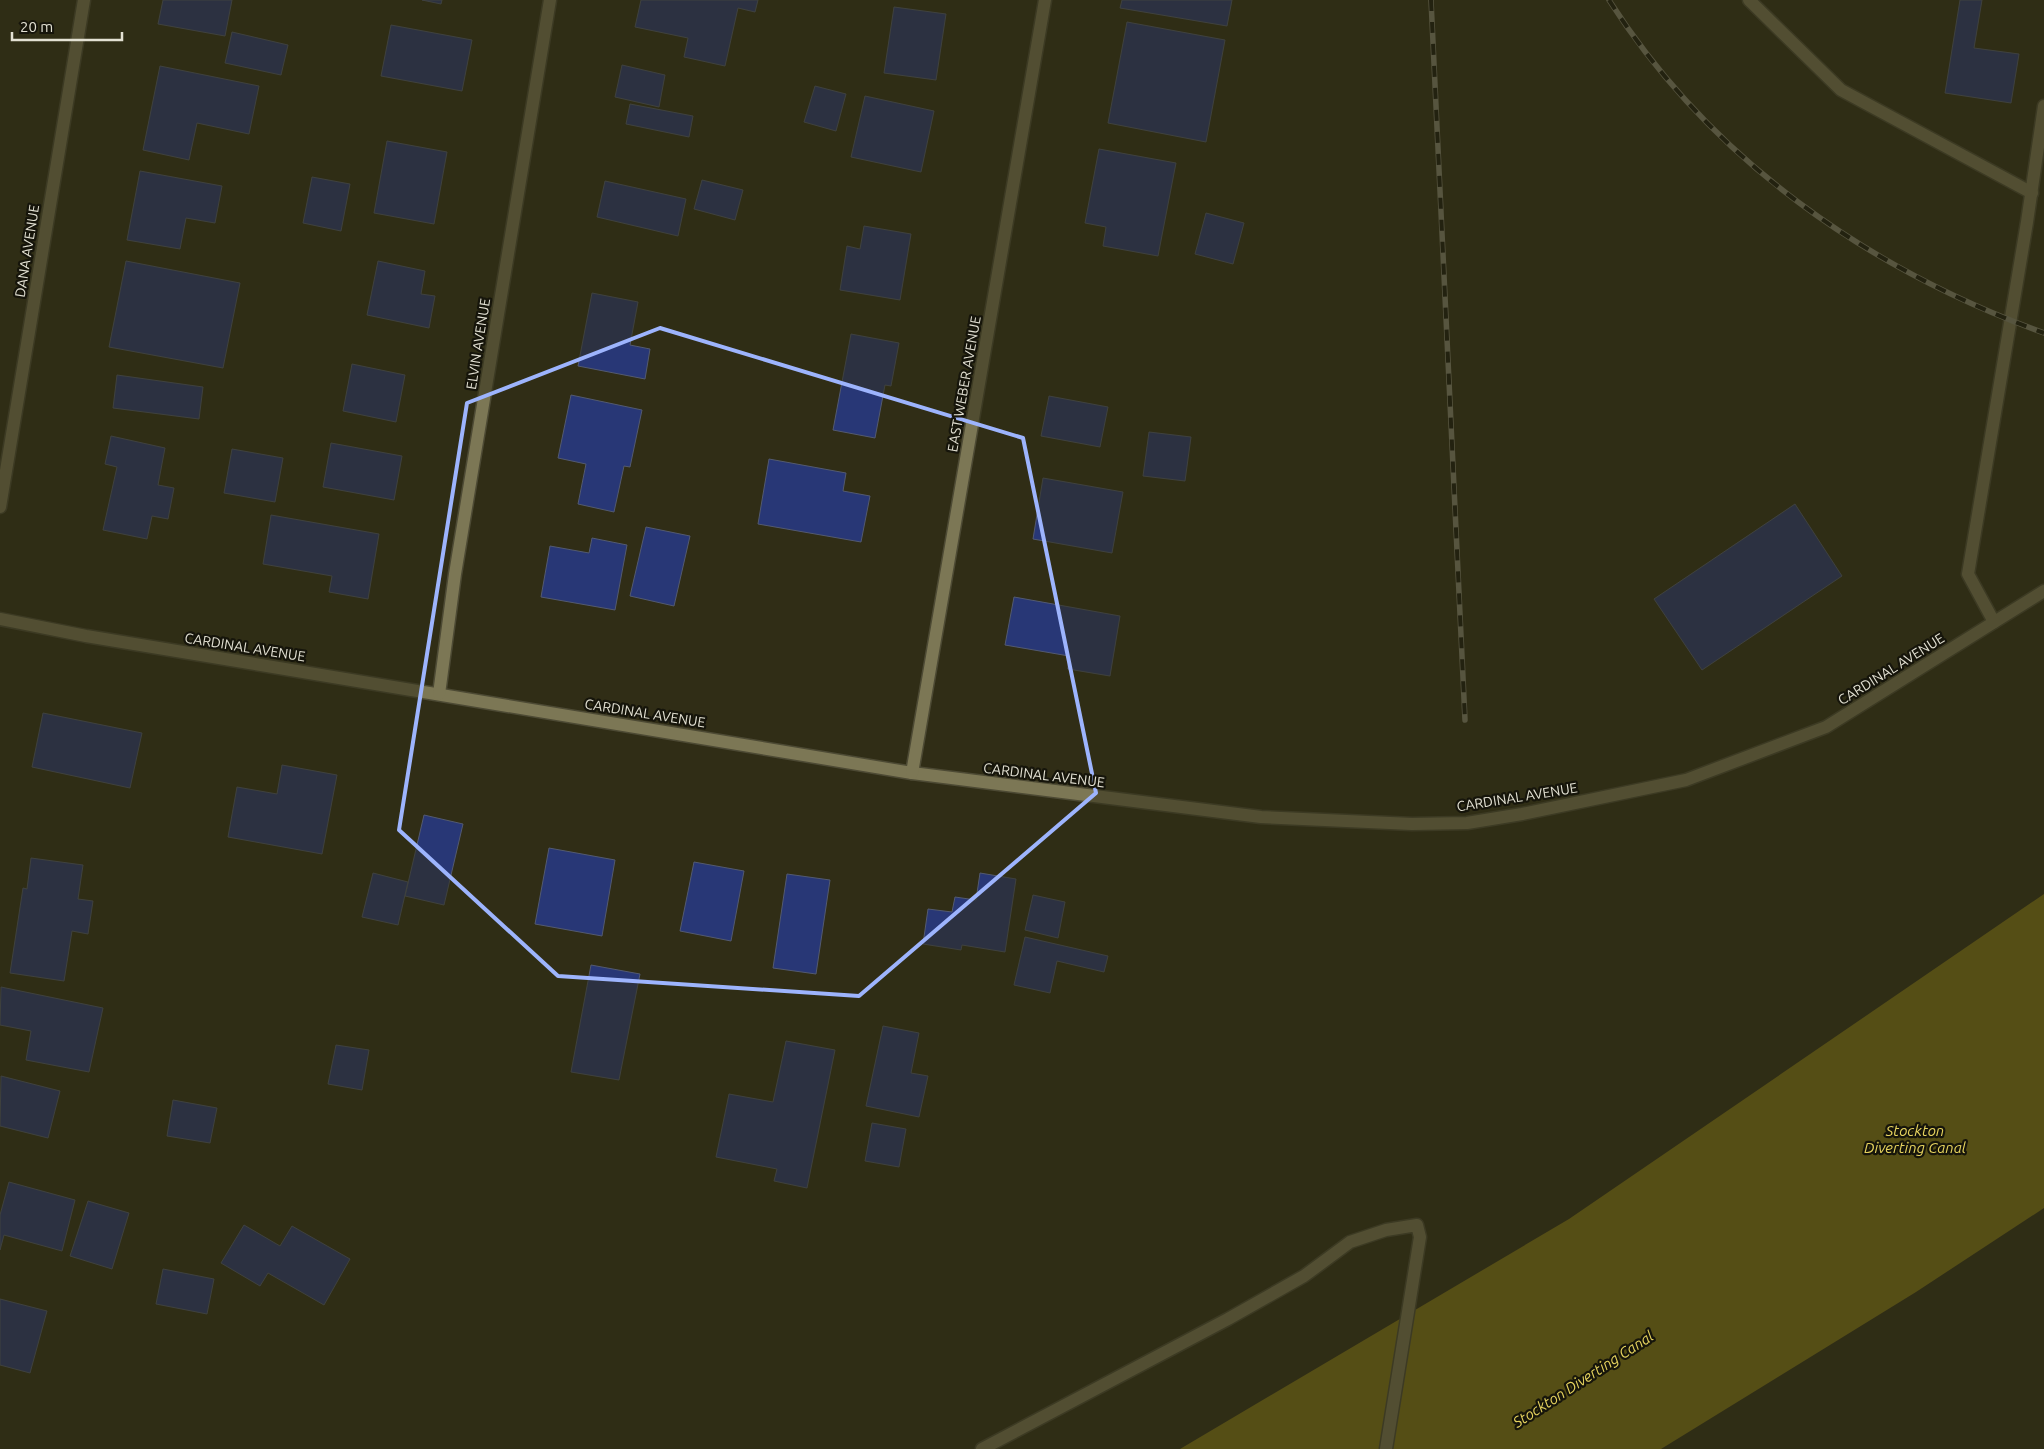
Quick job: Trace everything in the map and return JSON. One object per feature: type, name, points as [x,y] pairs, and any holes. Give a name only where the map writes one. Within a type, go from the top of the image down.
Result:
[{"type":"street","name":"DANA AVENUE","points":[[0,507],[84,0]]},
{"type":"street","name":"ELVIN AVENUE","points":[[439,694],[455,574],[550,0]]},
{"type":"street","name":"EAST WEBER AVENUE","points":[[912,773],[1045,0]]},
{"type":"street","points":[[1749,0],[1841,90],[2032,193]]},
{"type":"street","points":[[1994,622],[1968,574],[2032,193],[2044,106]]},
{"type":"street","name":"CARDINAL AVENUE","points":[[0,619],[86,636],[912,773],[1261,818],[1412,824],[1467,823],[1522,814],[1686,780],[1826,727],[2044,591]]},
{"type":"street","points":[[982,1449],[1228,1319],[1304,1276],[1350,1242],[1386,1230],[1417,1225],[1420,1237],[1386,1449]]},
{"type":"highlighted area","points":[[660,328],[1023,438],[1096,793],[859,996],[558,976],[399,830],[467,403]]},
{"type":"water","name":"Stockton Diverting Canal","points":[[2044,894],[2044,1208],[1916,1292],[1661,1449],[1180,1449],[1569,1219]]},
{"type":"building","points":[[163,0],[232,0],[225,36],[158,24]]},
{"type":"building","points":[[422,0],[442,0],[441,4]]},
{"type":"building","points":[[641,0],[758,0],[755,12],[738,8],[725,66],[684,57],[688,38],[635,27]]},
{"type":"building","points":[[1122,0],[1232,0],[1227,26],[1120,8]]},
{"type":"building","points":[[1960,0],[1982,0],[1974,48],[2019,54],[2011,103],[1945,93]]},
{"type":"building","points":[[894,7],[946,14],[936,80],[884,73]]},
{"type":"building","points":[[1127,22],[1225,40],[1206,142],[1108,123]]},
{"type":"building","points":[[391,25],[472,40],[462,91],[381,76]]},
{"type":"building","points":[[232,32],[288,45],[281,75],[225,63]]},
{"type":"building","points":[[622,65],[665,75],[659,107],[615,97]]},
{"type":"building","points":[[160,66],[259,86],[249,134],[197,123],[189,160],[143,150]]},
{"type":"building","points":[[815,86],[846,94],[836,131],[804,122]]},
{"type":"building","points":[[865,96],[934,111],[921,172],[851,157]]},
{"type":"building","points":[[630,104],[693,116],[689,137],[626,124]]},
{"type":"building","points":[[387,141],[447,152],[434,224],[374,213]]},
{"type":"building","points":[[1099,149],[1176,163],[1158,256],[1103,246],[1106,227],[1085,223]]},
{"type":"building","points":[[140,171],[222,186],[215,223],[186,218],[180,249],[127,240]]},
{"type":"building","points":[[312,177],[350,184],[341,231],[303,223]]},
{"type":"building","points":[[702,180],[743,190],[735,220],[694,209]]},
{"type":"building","points":[[605,181],[686,199],[678,236],[597,217]]},
{"type":"building","points":[[1206,213],[1244,223],[1233,264],[1195,254]]},
{"type":"building","points":[[864,226],[911,234],[900,300],[840,290],[847,246],[860,249]]},
{"type":"building","points":[[126,261],[240,283],[223,368],[109,347]]},
{"type":"building","points":[[378,261],[425,271],[421,294],[435,296],[429,328],[367,315]]},
{"type":"building","points":[[592,293],[638,302],[630,345],[650,349],[645,379],[578,366]]},
{"type":"building","points":[[851,334],[899,343],[891,386],[885,385],[875,438],[833,430]]},
{"type":"building","points":[[352,364],[405,375],[396,422],[343,411]]},
{"type":"building","points":[[117,375],[203,387],[199,419],[113,408]]},
{"type":"building","points":[[571,395],[642,410],[630,467],[624,466],[614,512],[578,504],[586,464],[558,458]]},
{"type":"building","points":[[1049,396],[1108,407],[1100,447],[1041,436]]},
{"type":"building","points":[[1149,432],[1191,437],[1185,481],[1143,476]]},
{"type":"building","points":[[111,436],[165,448],[158,485],[174,488],[168,519],[152,516],[147,539],[103,530],[117,467],[105,464]]},
{"type":"building","points":[[331,443],[402,456],[394,500],[323,487]]},
{"type":"building","points":[[232,449],[283,458],[275,502],[224,493]]},
{"type":"building","points":[[769,459],[846,473],[843,491],[870,496],[861,542],[758,524]]},
{"type":"building","points":[[1043,478],[1123,492],[1112,553],[1033,539]]},
{"type":"building","points":[[1795,504],[1842,576],[1702,670],[1654,599]]},
{"type":"building","points":[[271,515],[379,534],[368,599],[329,592],[332,576],[263,564]]},
{"type":"building","points":[[646,527],[690,536],[674,606],[630,596]]},
{"type":"building","points":[[592,538],[627,545],[615,610],[541,597],[550,546],[589,553]]},
{"type":"building","points":[[1014,597],[1120,616],[1110,676],[1068,669],[1069,656],[1005,645]]},
{"type":"building","points":[[43,713],[142,733],[130,788],[32,767]]},
{"type":"building","points":[[282,765],[337,775],[322,854],[228,837],[237,787],[277,794]]},
{"type":"building","points":[[424,815],[463,824],[444,905],[405,896]]},
{"type":"building","points":[[549,848],[615,860],[602,936],[535,924]]},
{"type":"building","points":[[31,858],[83,865],[78,899],[93,901],[88,934],[72,931],[64,981],[10,973],[23,888],[27,889]]},
{"type":"building","points":[[694,862],[744,871],[731,941],[680,931]]},
{"type":"building","points":[[373,873],[408,882],[398,925],[362,917]]},
{"type":"building","points":[[980,873],[1016,879],[1005,952],[962,945],[961,950],[923,944],[928,909],[952,912],[955,897],[976,900]]},
{"type":"building","points":[[787,874],[830,880],[816,974],[773,968]]},
{"type":"building","points":[[1033,895],[1065,902],[1058,938],[1025,930]]},
{"type":"building","points":[[1025,937],[1108,956],[1104,972],[1057,961],[1050,993],[1014,985]]},
{"type":"building","points":[[591,965],[640,974],[619,1080],[571,1072]]},
{"type":"building","points":[[1,987],[103,1008],[89,1072],[26,1060],[31,1031],[0,1025]]},
{"type":"building","points":[[883,1026],[919,1033],[911,1073],[928,1076],[919,1117],[866,1106]]},
{"type":"building","points":[[786,1041],[835,1050],[807,1188],[774,1181],[777,1169],[716,1157],[729,1094],[773,1102]]},
{"type":"building","points":[[336,1045],[369,1050],[362,1090],[328,1084]]},
{"type":"building","points":[[1,1076],[60,1091],[48,1138],[0,1126]]},
{"type":"building","points":[[173,1100],[217,1108],[210,1143],[167,1136]]},
{"type":"building","points":[[872,1123],[906,1129],[899,1167],[865,1161]]},
{"type":"building","points":[[9,1182],[75,1200],[62,1251],[4,1235],[0,1250],[0,1215]]},
{"type":"building","points":[[88,1201],[129,1213],[112,1269],[70,1256]]},
{"type":"building","points":[[244,1225],[280,1246],[292,1226],[350,1259],[324,1305],[268,1273],[260,1286],[221,1263]]},
{"type":"building","points":[[163,1269],[214,1279],[207,1314],[156,1304]]},
{"type":"building","points":[[0,1299],[47,1311],[30,1373],[0,1365]]},
{"type":"railway","points":[[1431,0],[1465,720]]},
{"type":"railway","points":[[1609,0],[1650,58],[1695,111],[1745,159],[1799,202],[1856,242],[1916,276],[1979,307],[2044,333]]}]
